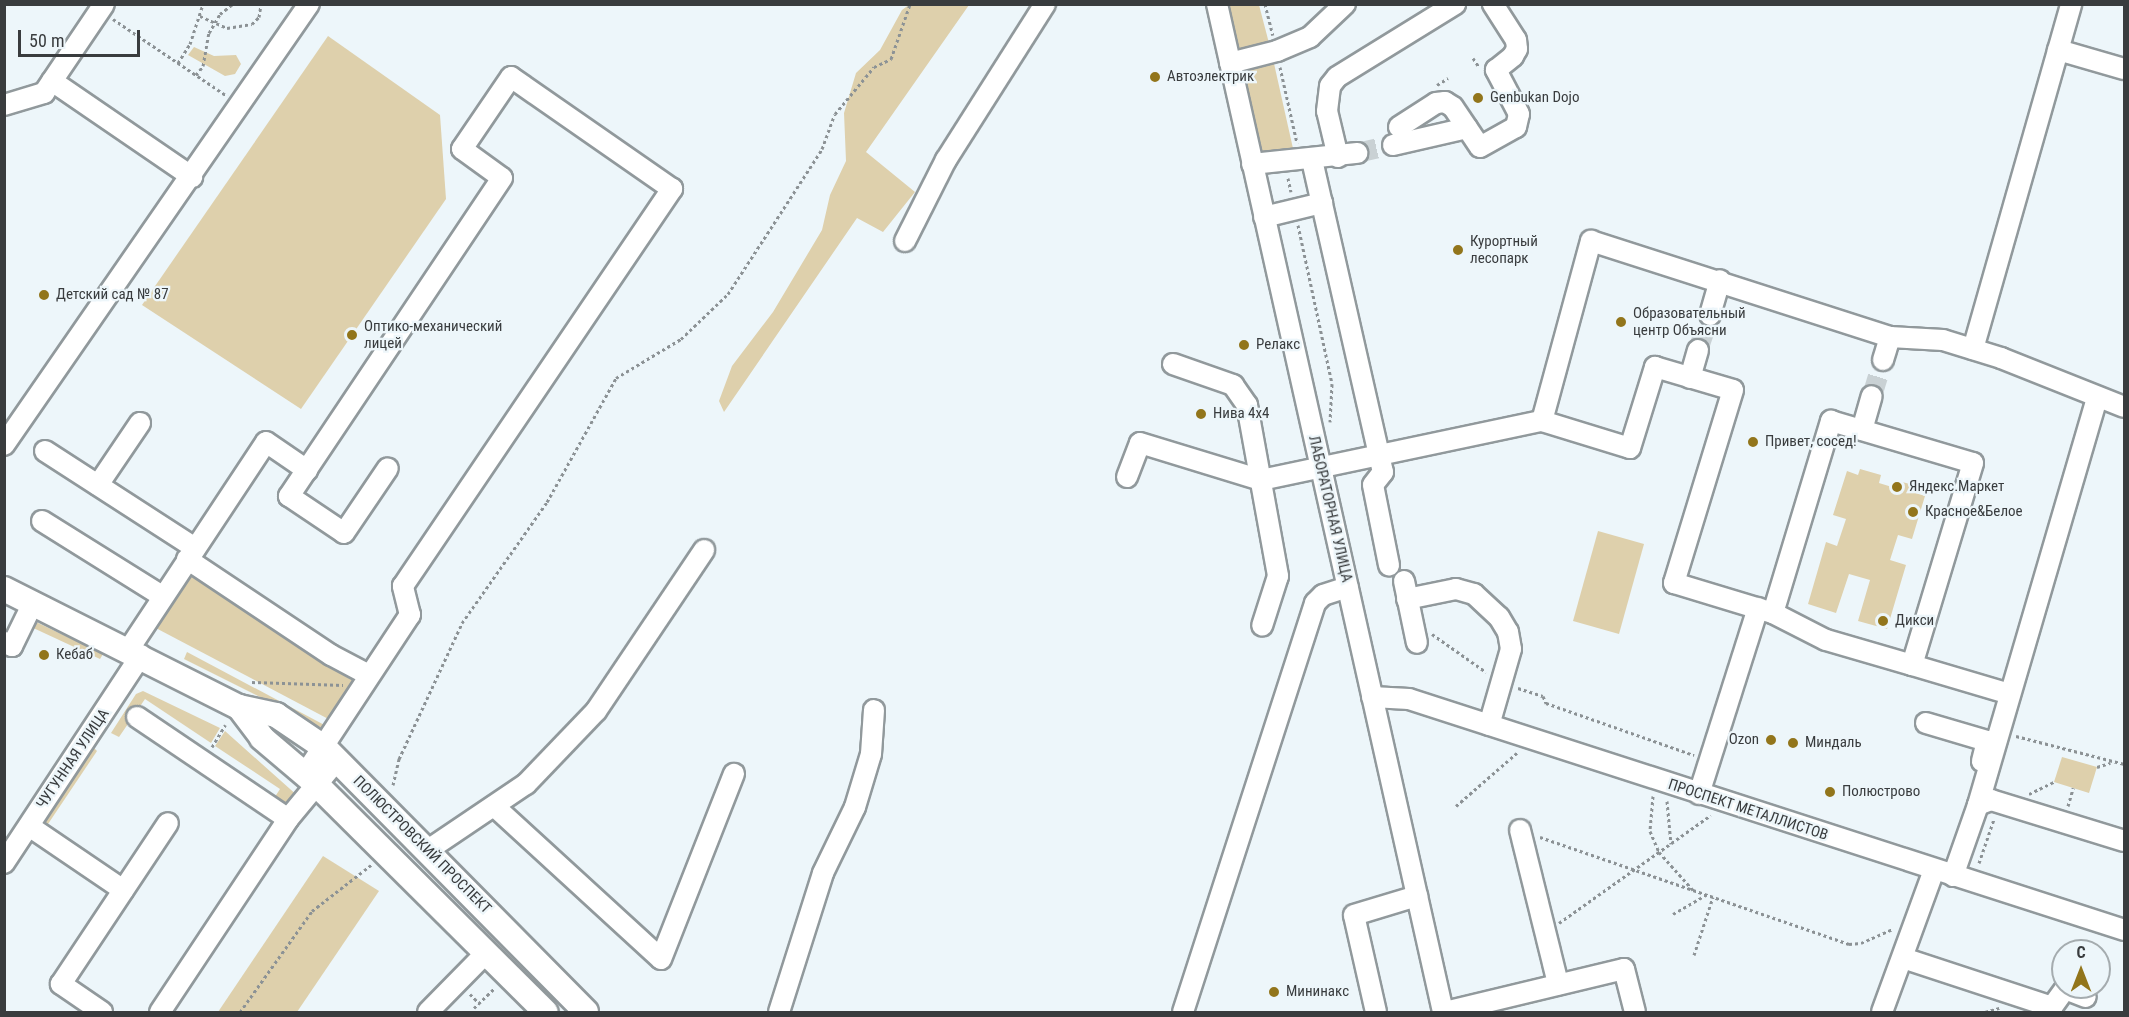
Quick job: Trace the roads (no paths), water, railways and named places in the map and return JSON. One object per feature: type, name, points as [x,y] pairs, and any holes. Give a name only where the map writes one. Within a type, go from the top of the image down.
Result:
[{"type":"main road","name":"ПОЛЮСТРОВСКИЙ ПРОСПЕКТ","points":[[4,589],[135,652],[262,738],[310,779],[546,1012]]},
{"type":"main road","name":"ПОЛЮСТРОВСКИЙ ПРОСПЕКТ","points":[[232,716],[276,715],[331,754],[428,850],[577,1009]]},
{"type":"street","points":[[4,445],[192,177],[309,4]]},
{"type":"street","points":[[905,241],[946,160],[1045,4]]},
{"type":"street","name":"ЛАБОРАТОРНАЯ УЛИЦА","points":[[1216,4],[1444,1012]]},
{"type":"street","points":[[1230,63],[1277,51],[1310,38],[1345,4]]},
{"type":"street","points":[[1252,164],[1347,155],[1327,111],[1330,86],[1337,78],[1455,4]]},
{"type":"street","points":[[1467,128],[1398,132],[1436,104],[1445,102],[1467,128],[1483,148],[1520,121],[1496,70],[1517,49],[1516,40],[1493,4]]},
{"type":"street","points":[[1973,349],[2071,4]]},
{"type":"street","points":[[4,105],[38,98],[52,81],[101,7]]},
{"type":"street","points":[[2058,50],[2124,69]]},
{"type":"street","points":[[160,1012],[288,819],[310,779],[331,754],[366,680],[410,615],[403,586],[672,189],[511,78],[462,149],[502,178],[290,496],[344,533],[388,468]]},
{"type":"street","points":[[52,81],[192,177]]},
{"type":"street","points":[[1306,160],[1322,203],[1383,472],[1373,485],[1389,565]]},
{"type":"street","points":[[1264,217],[1322,203]]},
{"type":"street","points":[[1542,421],[1591,241],[1720,280],[1890,337],[1943,340],[1973,349],[2124,407]]},
{"type":"street","points":[[1710,315],[1720,280]]},
{"type":"street","points":[[1883,360],[1890,337]]},
{"type":"street","points":[[1690,378],[1698,351]]},
{"type":"street","points":[[1173,364],[1233,385],[1242,394],[1261,480],[1278,576],[1262,626]]},
{"type":"street","points":[[1127,477],[1140,443],[1261,480],[1542,421],[1630,448],[1655,367],[1733,390],[1674,584],[1795,621],[1826,640],[2010,694]]},
{"type":"street","points":[[1862,430],[1872,396]]},
{"type":"street","points":[[1953,876],[1978,805],[2097,397]]},
{"type":"street","points":[[1699,795],[1766,611],[1831,421],[1973,463],[1912,665]]},
{"type":"street","points":[[98,485],[140,423]]},
{"type":"street","name":"ЧУГУННАЯ УЛИЦА","points":[[4,862],[135,652],[162,596],[266,442],[307,470]]},
{"type":"street","points":[[45,451],[98,485],[366,680]]},
{"type":"street","points":[[42,521],[162,596]]},
{"type":"street","points":[[428,850],[526,784],[596,711],[704,550]]},
{"type":"street","points":[[1183,1012],[1315,603],[1323,595],[1348,587]]},
{"type":"street","points":[[1417,643],[1406,590],[1456,589],[1488,603],[1508,632],[1511,649],[1489,725]]},
{"type":"street","points":[[4,642],[12,646],[33,603]]},
{"type":"street","name":"ПРОСПЕКТ МЕТАЛЛИСТОВ","points":[[1372,697],[1403,697],[1699,795],[2124,930]]},
{"type":"street","points":[[779,1012],[823,873],[855,807],[871,754],[874,710]]},
{"type":"street","points":[[137,717],[288,819]]},
{"type":"street","points":[[1926,723],[1987,741],[1976,792],[1978,805]]},
{"type":"street","points":[[494,806],[661,959],[734,774]]},
{"type":"street","points":[[1978,805],[1991,800],[2124,841]]},
{"type":"street","points":[[102,1012],[61,984],[168,823]]},
{"type":"street","points":[[28,826],[123,890]]},
{"type":"street","points":[[1520,830],[1558,984]]},
{"type":"street","points":[[1882,1012],[1934,870]]},
{"type":"street","points":[[1376,1012],[1354,915],[1417,897]]},
{"type":"street","points":[[428,1012],[486,953]]},
{"type":"street","points":[[1903,958],[2050,1010]]},
{"type":"street","points":[[1444,1012],[1624,969],[1635,1012]]},
{"type":"tunnel","points":[[1357,153],[1393,145]]},
{"type":"tunnel","points":[[1698,350],[1710,315]]},
{"type":"tunnel","points":[[1872,396],[1883,360]]},
{"type":"place","name":"Автоэлектрик","points":[[1155,77]]},
{"type":"place","name":"Genbukan Dojo","points":[[1478,98]]},
{"type":"place","name":"Курортный лесопарк","points":[[1458,250]]},
{"type":"place","name":"Детский сад № 87","points":[[44,295]]},
{"type":"place","name":"Образовательный центр Объясни","points":[[1621,322]]},
{"type":"place","name":"Оптико-механический лицей","points":[[352,335]]},
{"type":"place","name":"Релакс","points":[[1244,345]]},
{"type":"place","name":"Нива 4х4","points":[[1201,414]]},
{"type":"place","name":"Привет, сосед!","points":[[1753,442]]},
{"type":"place","name":"Яндекс.Маркет","points":[[1897,487]]},
{"type":"place","name":"Красное&Белое","points":[[1913,512]]},
{"type":"place","name":"Дикси","points":[[1883,621]]},
{"type":"place","name":"Кебаб","points":[[44,655]]},
{"type":"place","name":"Ozon","points":[[1771,740]]},
{"type":"place","name":"Миндаль","points":[[1793,743]]},
{"type":"place","name":"Полюстрово","points":[[1830,792]]},
{"type":"place","name":"Мининакс","points":[[1274,992]]}]
